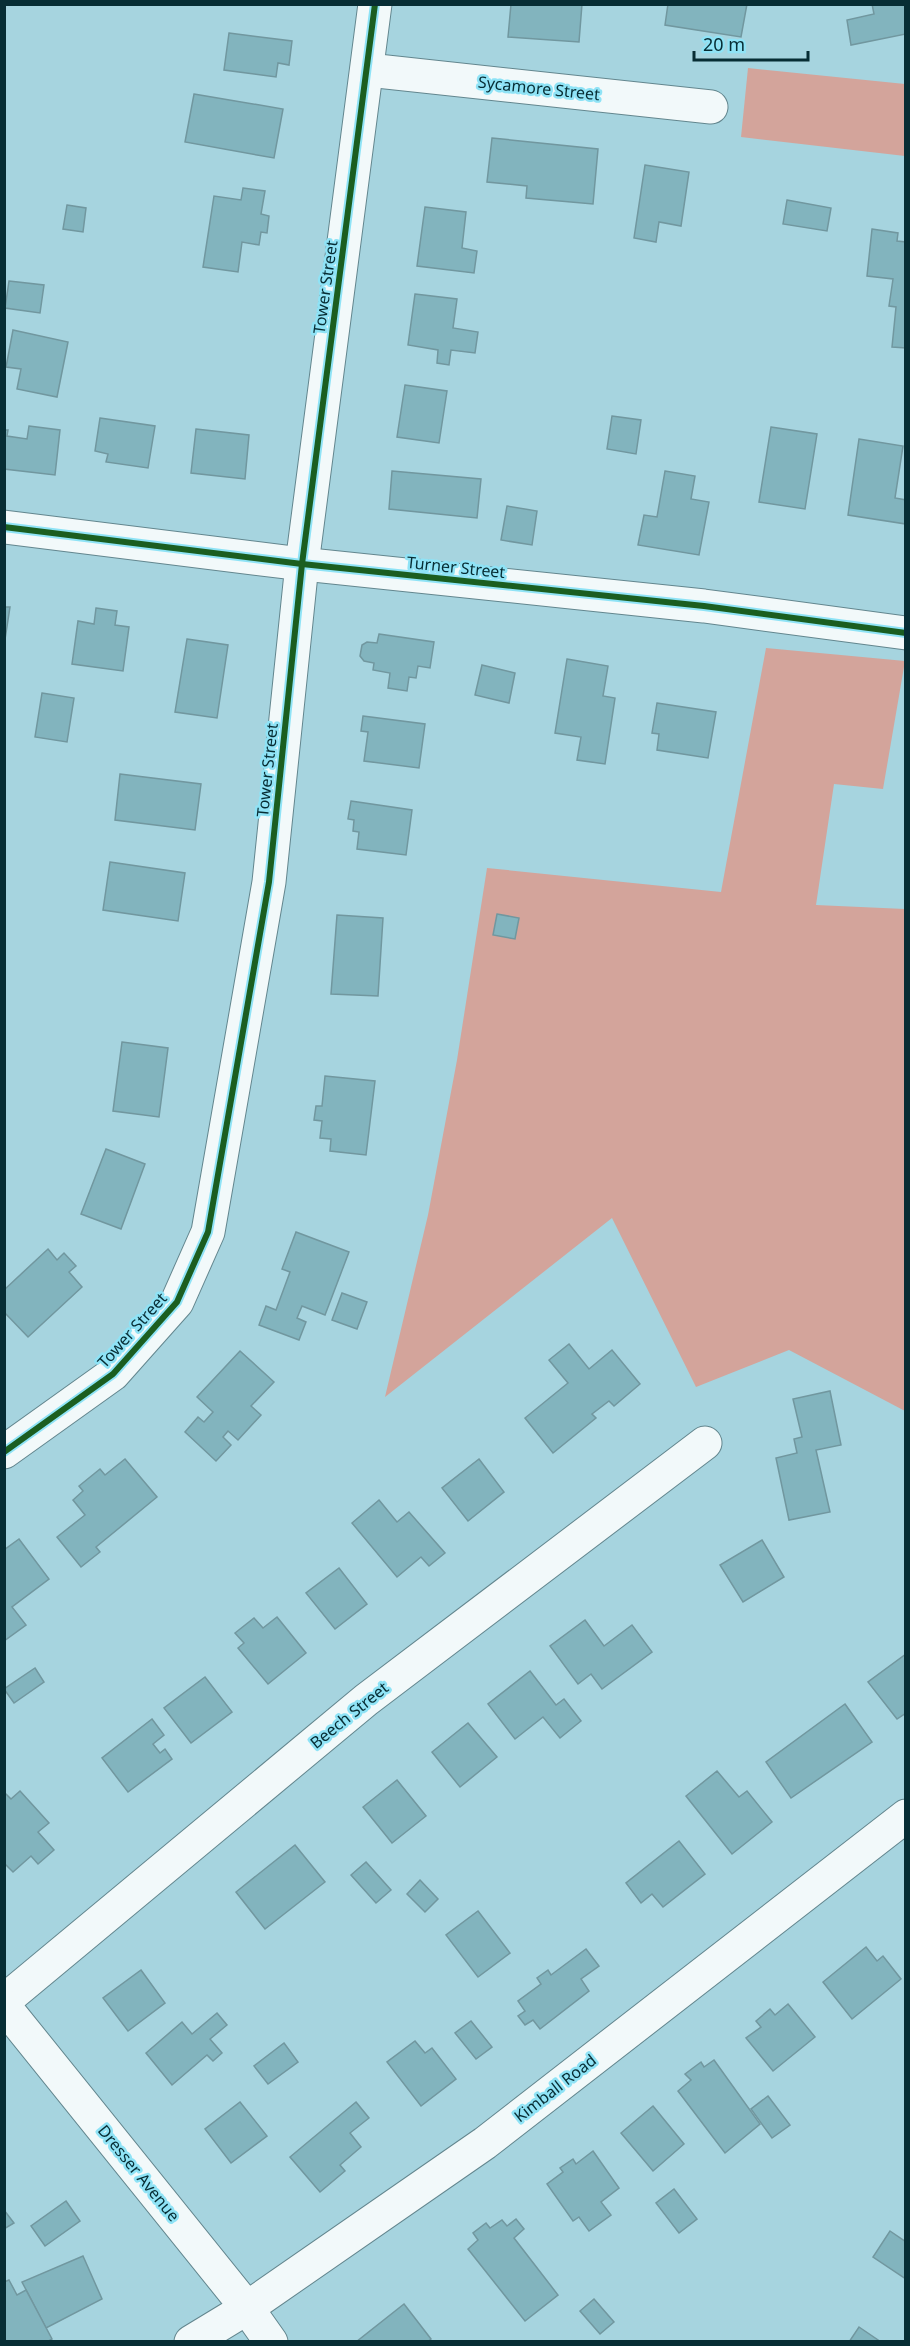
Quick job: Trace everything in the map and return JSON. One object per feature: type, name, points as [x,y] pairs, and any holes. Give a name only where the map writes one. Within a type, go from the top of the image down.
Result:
[{"type":"street","name":"Tower Street","points":[[4,1452],[113,1374],[177,1302],[208,1232],[269,882],[302,564],[375,4]]},
{"type":"street","name":"Sycamore Street","points":[[368,70],[711,107]]},
{"type":"street","name":"Turner Street","points":[[4,527],[302,564],[704,606],[906,633]]},
{"type":"street","name":"Beech Street","points":[[4,2004],[366,1700],[705,1443]]},
{"type":"street","name":"Kimball Road","points":[[191,2342],[247,2308],[485,2143],[906,1816]]},
{"type":"street","name":"Dresser Avenue","points":[[4,2004],[247,2308],[271,2342]]},
{"type":"shaded area","points":[[748,68],[905,84],[905,156],[741,137]]},
{"type":"shaded area","points":[[766,648],[905,661],[883,789],[834,784],[816,905],[905,909],[905,1411],[789,1350],[696,1387],[612,1218],[385,1397],[428,1215],[457,1060],[487,868],[721,892]]},
{"type":"building","points":[[511,4],[582,4],[579,42],[508,37]]},
{"type":"building","points":[[668,4],[747,4],[741,37],[665,25]]},
{"type":"building","points":[[872,4],[906,4],[906,34],[851,45],[847,20],[874,14]]},
{"type":"building","points":[[229,33],[292,41],[289,65],[278,63],[276,77],[224,70]]},
{"type":"building","points":[[194,94],[283,109],[274,158],[185,142]]},
{"type":"building","points":[[492,138],[598,149],[593,204],[526,198],[527,186],[487,182]]},
{"type":"building","points":[[645,165],[689,172],[681,226],[659,222],[656,242],[634,238]]},
{"type":"building","points":[[243,188],[265,191],[261,214],[269,216],[267,233],[261,232],[259,245],[242,242],[238,272],[203,267],[214,196],[241,200]]},
{"type":"building","points":[[787,200],[831,208],[827,231],[783,224]]},
{"type":"building","points":[[67,205],[86,208],[83,232],[63,229]]},
{"type":"building","points":[[425,207],[466,212],[462,248],[477,251],[474,273],[417,266]]},
{"type":"building","points":[[872,229],[898,233],[897,241],[906,242],[906,348],[892,347],[896,307],[889,306],[893,279],[867,276]]},
{"type":"building","points":[[9,281],[44,285],[40,313],[5,308]]},
{"type":"building","points":[[415,294],[457,299],[453,328],[478,332],[475,353],[451,350],[449,365],[437,363],[438,350],[408,345]]},
{"type":"building","points":[[13,330],[68,342],[57,397],[17,389],[21,369],[6,367]]},
{"type":"building","points":[[405,385],[447,391],[439,443],[397,437]]},
{"type":"building","points":[[612,416],[641,420],[636,454],[607,449]]},
{"type":"building","points":[[100,418],[155,426],[148,468],[106,462],[108,454],[95,451]]},
{"type":"building","points":[[29,426],[60,430],[55,475],[4,469],[4,430],[8,430],[7,436],[27,439]]},
{"type":"building","points":[[771,427],[817,434],[805,509],[759,502]]},
{"type":"building","points":[[196,429],[249,435],[245,479],[191,473]]},
{"type":"building","points":[[859,439],[903,446],[895,498],[906,500],[906,524],[848,515]]},
{"type":"building","points":[[392,471],[481,479],[477,518],[389,509]]},
{"type":"building","points":[[665,471],[695,476],[691,499],[709,502],[699,555],[638,545],[644,515],[657,517]]},
{"type":"building","points":[[507,506],[537,511],[532,545],[501,540]]},
{"type":"building","points":[[4,607],[10,607],[4,646]]},
{"type":"building","points":[[96,608],[117,611],[115,625],[129,627],[123,671],[72,664],[78,621],[94,624]]},
{"type":"building","points":[[379,634],[434,642],[430,668],[418,666],[416,678],[409,677],[407,691],[388,688],[390,673],[373,670],[374,663],[364,661],[360,656],[362,645],[367,642],[377,643]]},
{"type":"building","points":[[187,639],[228,645],[217,718],[175,712]]},
{"type":"building","points":[[567,659],[608,666],[603,696],[615,698],[605,764],[577,760],[581,737],[555,733]]},
{"type":"building","points":[[482,665],[515,673],[509,703],[475,695]]},
{"type":"building","points":[[42,693],[74,698],[67,742],[35,737]]},
{"type":"building","points":[[657,703],[716,712],[708,758],[657,750],[659,734],[652,733]]},
{"type":"building","points":[[363,716],[425,724],[419,768],[364,761],[368,732],[361,731]]},
{"type":"building","points":[[120,774],[201,784],[195,830],[115,820]]},
{"type":"building","points":[[351,801],[412,810],[406,855],[357,849],[359,832],[353,831],[354,820],[348,819]]},
{"type":"building","points":[[110,862],[185,873],[178,921],[103,910]]},
{"type":"building","points":[[497,914],[519,918],[515,939],[493,935]]},
{"type":"building","points":[[337,915],[383,918],[378,996],[331,994]]},
{"type":"building","points":[[122,1042],[168,1048],[159,1117],[113,1111]]},
{"type":"building","points":[[325,1076],[375,1081],[366,1155],[330,1151],[331,1139],[320,1138],[322,1121],[314,1120],[316,1106],[322,1106]]},
{"type":"building","points":[[106,1149],[145,1164],[121,1229],[81,1214]]},
{"type":"building","points":[[296,1232],[349,1252],[325,1315],[302,1306],[297,1318],[306,1322],[299,1340],[259,1325],[266,1306],[276,1310],[290,1272],[282,1269]]},
{"type":"building","points":[[48,1249],[57,1260],[64,1253],[76,1266],[69,1272],[82,1287],[28,1337],[4,1312],[4,1290]]},
{"type":"building","points":[[342,1293],[367,1302],[357,1329],[332,1320]]},
{"type":"building","points":[[569,1344],[589,1369],[612,1350],[640,1384],[614,1406],[609,1401],[592,1414],[596,1418],[553,1453],[525,1418],[568,1383],[549,1360]]},
{"type":"building","points":[[240,1351],[274,1382],[251,1406],[261,1415],[238,1440],[228,1431],[223,1437],[231,1445],[216,1461],[185,1432],[198,1417],[204,1422],[213,1412],[197,1397]]},
{"type":"building","points":[[830,1391],[841,1445],[816,1450],[830,1512],[789,1520],[776,1458],[797,1453],[794,1439],[802,1437],[793,1399]]},
{"type":"building","points":[[125,1459],[157,1497],[96,1547],[100,1552],[81,1567],[57,1537],[85,1515],[73,1500],[83,1491],[79,1486],[100,1469],[105,1475]]},
{"type":"building","points":[[479,1459],[504,1492],[468,1521],[442,1488]]},
{"type":"building","points":[[379,1500],[397,1522],[409,1512],[445,1553],[429,1566],[421,1557],[397,1577],[352,1523]]},
{"type":"building","points":[[19,1539],[49,1579],[12,1607],[26,1625],[4,1641],[4,1550]]},
{"type":"building","points":[[762,1540],[784,1577],[743,1602],[720,1565]]},
{"type":"building","points":[[339,1568],[367,1604],[335,1629],[306,1593]]},
{"type":"building","points":[[277,1617],[306,1653],[268,1684],[238,1648],[244,1643],[235,1633],[254,1618],[263,1628]]},
{"type":"building","points":[[585,1620],[604,1646],[632,1625],[652,1652],[602,1689],[591,1674],[578,1684],[550,1646]]},
{"type":"building","points":[[906,1654],[906,1713],[897,1719],[868,1682]]},
{"type":"building","points":[[35,1668],[44,1682],[14,1703],[4,1689]]},
{"type":"building","points":[[530,1671],[556,1705],[564,1699],[581,1721],[560,1738],[543,1717],[515,1739],[488,1704]]},
{"type":"building","points":[[205,1677],[232,1712],[191,1743],[164,1708]]},
{"type":"building","points":[[845,1704],[872,1742],[791,1798],[766,1762]]},
{"type":"building","points":[[152,1719],[164,1735],[153,1744],[160,1753],[165,1749],[172,1759],[128,1792],[102,1758]]},
{"type":"building","points":[[468,1723],[497,1757],[460,1787],[432,1752]]},
{"type":"building","points":[[717,1771],[739,1797],[747,1791],[772,1822],[732,1854],[686,1796]]},
{"type":"building","points":[[397,1780],[426,1816],[392,1843],[363,1807]]},
{"type":"building","points":[[20,1791],[49,1823],[38,1832],[54,1850],[38,1864],[31,1856],[13,1872],[4,1863],[4,1792],[11,1799]]},
{"type":"building","points":[[679,1841],[705,1874],[663,1907],[652,1894],[641,1903],[626,1883]]},
{"type":"building","points":[[295,1845],[325,1882],[265,1929],[236,1892]]},
{"type":"building","points":[[366,1862],[391,1890],[376,1903],[351,1875]]},
{"type":"building","points":[[420,1880],[438,1899],[425,1912],[407,1894]]},
{"type":"building","points":[[478,1911],[510,1953],[478,1977],[446,1935]]},
{"type":"building","points":[[866,1947],[877,1961],[883,1956],[901,1979],[852,2019],[823,1982]]},
{"type":"building","points":[[586,1949],[599,1966],[581,1979],[589,1991],[540,2029],[533,2020],[525,2025],[518,2016],[525,2011],[518,2001],[541,1984],[537,1978],[548,1970],[551,1975]]},
{"type":"building","points":[[141,1970],[165,2003],[128,2031],[103,1998]]},
{"type":"building","points":[[788,2004],[815,2037],[773,2071],[746,2038],[761,2027],[756,2021],[770,2009],[775,2015]]},
{"type":"building","points":[[217,2013],[227,2025],[210,2039],[222,2053],[213,2061],[207,2055],[172,2085],[146,2053],[182,2022],[192,2034]]},
{"type":"building","points":[[471,2021],[492,2047],[476,2059],[455,2033]]},
{"type":"building","points":[[415,2041],[425,2053],[432,2048],[456,2079],[421,2106],[387,2062]]},
{"type":"building","points":[[284,2043],[298,2062],[268,2084],[254,2066]]},
{"type":"building","points":[[714,2060],[760,2124],[725,2153],[678,2091],[691,2080],[685,2074],[701,2062],[704,2067]]},
{"type":"building","points":[[768,2096],[790,2125],[772,2138],[751,2109]]},
{"type":"building","points":[[240,2102],[267,2136],[231,2163],[205,2129]]},
{"type":"building","points":[[356,2102],[369,2118],[350,2133],[361,2147],[340,2165],[345,2171],[320,2192],[290,2157]]},
{"type":"building","points":[[653,2106],[684,2144],[653,2171],[621,2133]]},
{"type":"building","points":[[593,2151],[619,2188],[601,2202],[611,2215],[589,2231],[579,2217],[573,2221],[547,2184],[563,2172],[560,2168],[573,2159],[576,2164]]},
{"type":"building","points":[[674,2189],[697,2219],[679,2233],[656,2203]]},
{"type":"building","points":[[66,2201],[80,2221],[45,2246],[31,2226]]},
{"type":"building","points":[[4,2210],[14,2223],[4,2229]]},
{"type":"building","points":[[516,2219],[524,2229],[514,2238],[558,2295],[525,2321],[468,2249],[478,2240],[473,2233],[486,2223],[490,2228],[502,2220],[507,2226]]},
{"type":"building","points":[[890,2231],[906,2242],[906,2279],[873,2257]]},
{"type":"building","points":[[83,2256],[102,2299],[46,2328],[22,2282]]},
{"type":"building","points":[[9,2280],[17,2295],[26,2290],[52,2339],[47,2342],[4,2342],[4,2282]]},
{"type":"building","points":[[594,2299],[614,2322],[600,2334],[580,2311]]},
{"type":"building","points":[[404,2304],[431,2339],[428,2342],[356,2342]]},
{"type":"building","points":[[859,2327],[881,2342],[849,2342]]},
{"type":"cycle path","points":[[4,1452],[113,1374],[177,1302],[208,1232],[269,882],[302,564],[375,4]]},
{"type":"cycle path","points":[[4,527],[302,564],[704,606],[906,633]]}]
